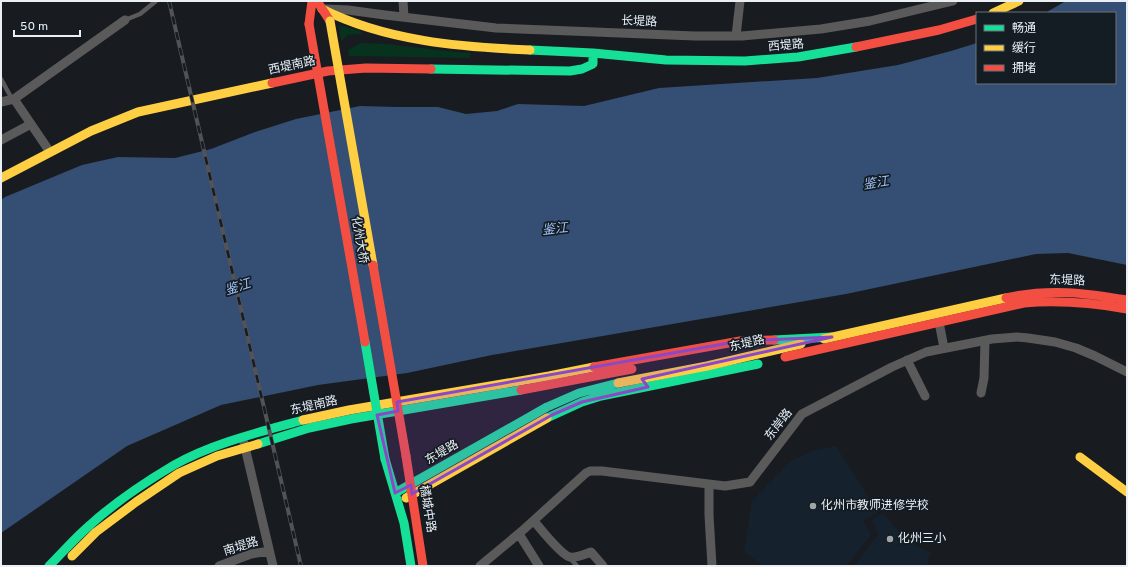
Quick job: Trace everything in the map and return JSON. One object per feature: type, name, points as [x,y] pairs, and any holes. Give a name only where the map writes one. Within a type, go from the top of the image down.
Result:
[{"type":"main road","name":"化州大桥","points":[[312,1],[309,24],[385,459]]},
{"type":"main road","points":[[317,1],[322,9]]},
{"type":"main road","points":[[995,12],[1019,1]]},
{"type":"main road","name":"化州大桥","points":[[322,9],[330,21],[406,456]]},
{"type":"main road","name":"西堤路","points":[[322,9],[340,18],[399,36],[430,42],[488,48],[593,53],[666,60],[745,61],[784,59],[879,43],[976,19]]},
{"type":"main road","name":"西堤南路","points":[[1,178],[107,123],[138,112],[328,71],[366,68],[570,71],[580,70],[593,64],[593,53]]},
{"type":"main road","name":"东堤路","points":[[396,498],[411,485],[548,407],[579,393],[599,387],[707,366],[1023,294],[1067,292],[1127,300]]},
{"type":"main road","name":"东堤路","points":[[396,498],[412,494],[552,415],[582,402],[601,396],[709,375],[1016,305],[1038,302],[1078,302],[1127,309]]},
{"type":"main road","name":"东堤南路","points":[[66,562],[96,532],[136,502],[179,473],[244,442],[306,419],[740,341],[832,337]]},
{"type":"main road","points":[[623,362],[632,369],[648,387]]},
{"type":"main road","name":"东堤南路","points":[[49,566],[90,525],[137,490],[175,465],[214,447],[351,419],[632,369]]},
{"type":"main road","points":[[554,384],[558,394],[558,402]]},
{"type":"main road","name":"橘城中路","points":[[406,456],[423,566]]},
{"type":"main road","points":[[1080,457],[1127,492]]},
{"type":"main road","name":"橘城中路","points":[[385,459],[404,523],[411,566]]},
{"type":"street","points":[[403,1],[404,17]]},
{"type":"street","points":[[736,36],[740,1]]},
{"type":"street","name":"长堤路","points":[[322,9],[348,10],[496,28],[736,36],[821,29],[870,21],[953,1]]},
{"type":"street","points":[[1,102],[13,99],[125,20]]},
{"type":"street","points":[[13,99],[50,152]]},
{"type":"street","points":[[1,140],[31,124]]},
{"type":"street","points":[[940,322],[944,348]]},
{"type":"street","name":"东岸路","points":[[480,566],[534,521],[589,471],[602,471],[726,486],[750,482],[802,414],[907,360],[926,352],[985,340],[1017,337],[1043,339],[1095,356],[1127,372]]},
{"type":"street","points":[[981,393],[984,378],[985,340]]},
{"type":"street","points":[[907,360],[925,396]]},
{"type":"street","points":[[244,442],[273,566]]},
{"type":"street","points":[[710,484],[709,515],[712,566]]},
{"type":"street","points":[[534,521],[562,553],[569,557],[591,552],[603,566]]},
{"type":"street","points":[[519,534],[539,566]]},
{"type":"street","name":"南堤路","points":[[219,566],[251,554],[269,551]]},
{"type":"lane","points":[[125,20],[140,14],[156,1]]},
{"type":"lane","points":[[1,79],[13,99]]},
{"type":"lane","points":[[569,557],[577,566]]},
{"type":"highlighted area","points":[[832,337],[642,379],[648,387],[582,402],[552,415],[412,494],[411,485],[395,493],[377,415],[398,411],[397,402],[740,341]]},
{"type":"shaded area","name":"化州市教师进修学校","points":[[836,446],[878,512],[863,521],[871,535],[847,566],[763,566],[744,551],[752,501],[791,461],[812,451]]},
{"type":"shaded area","name":"化州三小","points":[[883,513],[909,543],[931,552],[927,566],[854,566],[878,535],[872,520]]},
{"type":"green space","points":[[339,25],[361,31],[361,34],[348,35],[341,41]]},
{"type":"green space","points":[[361,43],[388,44],[470,53],[470,58],[349,56],[348,50]]},
{"type":"water","name":"鉴江","points":[[1066,1],[1127,1],[1127,265],[1068,253],[1036,254],[846,294],[492,355],[407,373],[318,385],[221,405],[127,446],[1,533],[1,200],[5,197],[82,165],[118,157],[175,158],[211,149],[255,132],[296,119],[360,106],[438,107],[466,114],[497,111],[518,104],[584,106],[659,88],[817,78],[898,65],[976,43],[976,84],[1116,84],[1116,12],[1047,12]]},
{"type":"railway","points":[[169,1],[301,566]]},
{"type":"traffic: fast","points":[[530,50],[593,53],[666,60],[745,61],[798,57],[856,47]]},
{"type":"traffic: fast","points":[[431,69],[570,71],[582,69],[593,64],[593,53]]},
{"type":"traffic: fast","points":[[774,340],[832,337]]},
{"type":"traffic: fast","points":[[365,342],[385,459]]},
{"type":"traffic: fast","points":[[547,418],[582,402],[601,396],[758,364]]},
{"type":"traffic: fast","points":[[395,493],[547,407],[579,393],[618,383]]},
{"type":"traffic: fast","points":[[258,444],[309,428],[351,419],[521,390]]},
{"type":"traffic: fast","points":[[49,566],[99,517],[142,485],[174,465],[221,444],[303,420]]},
{"type":"traffic: fast","points":[[385,459],[404,523],[411,566]]},
{"type":"traffic: slow","points":[[995,12],[1019,1]]},
{"type":"traffic: slow","points":[[322,9],[346,20],[397,35],[450,44],[530,50]]},
{"type":"traffic: slow","points":[[330,21],[373,265]]},
{"type":"traffic: slow","points":[[1,178],[91,131],[138,112],[272,83]]},
{"type":"traffic: slow","points":[[824,339],[1006,298]]},
{"type":"traffic: slow","points":[[618,383],[707,366],[801,344]]},
{"type":"traffic: slow","points":[[303,420],[349,410],[594,367]]},
{"type":"traffic: slow","points":[[406,498],[547,418]]},
{"type":"traffic: slow","points":[[72,556],[96,532],[136,502],[179,473],[217,456],[258,444]]},
{"type":"traffic: slow","points":[[1080,457],[1127,492]]},
{"type":"traffic: jam","points":[[309,24],[312,1]]},
{"type":"traffic: jam","points":[[317,1],[330,21]]},
{"type":"traffic: jam","points":[[856,47],[939,30],[976,19]]},
{"type":"traffic: jam","points":[[309,24],[365,342]]},
{"type":"traffic: jam","points":[[272,83],[328,71],[366,68],[431,69]]},
{"type":"traffic: jam","points":[[373,265],[406,456]]},
{"type":"traffic: jam","points":[[1006,298],[1052,292],[1096,295],[1127,300]]},
{"type":"traffic: jam","points":[[785,357],[1024,303],[1076,303],[1127,309]]},
{"type":"traffic: jam","points":[[594,367],[740,341],[774,340]]},
{"type":"traffic: jam","points":[[521,390],[632,369]]},
{"type":"traffic: jam","points":[[406,456],[423,566]]},
{"type":"place","name":"化州市教师进修学校","points":[[813,506]]},
{"type":"place","name":"化州三小","points":[[890,539]]}]
